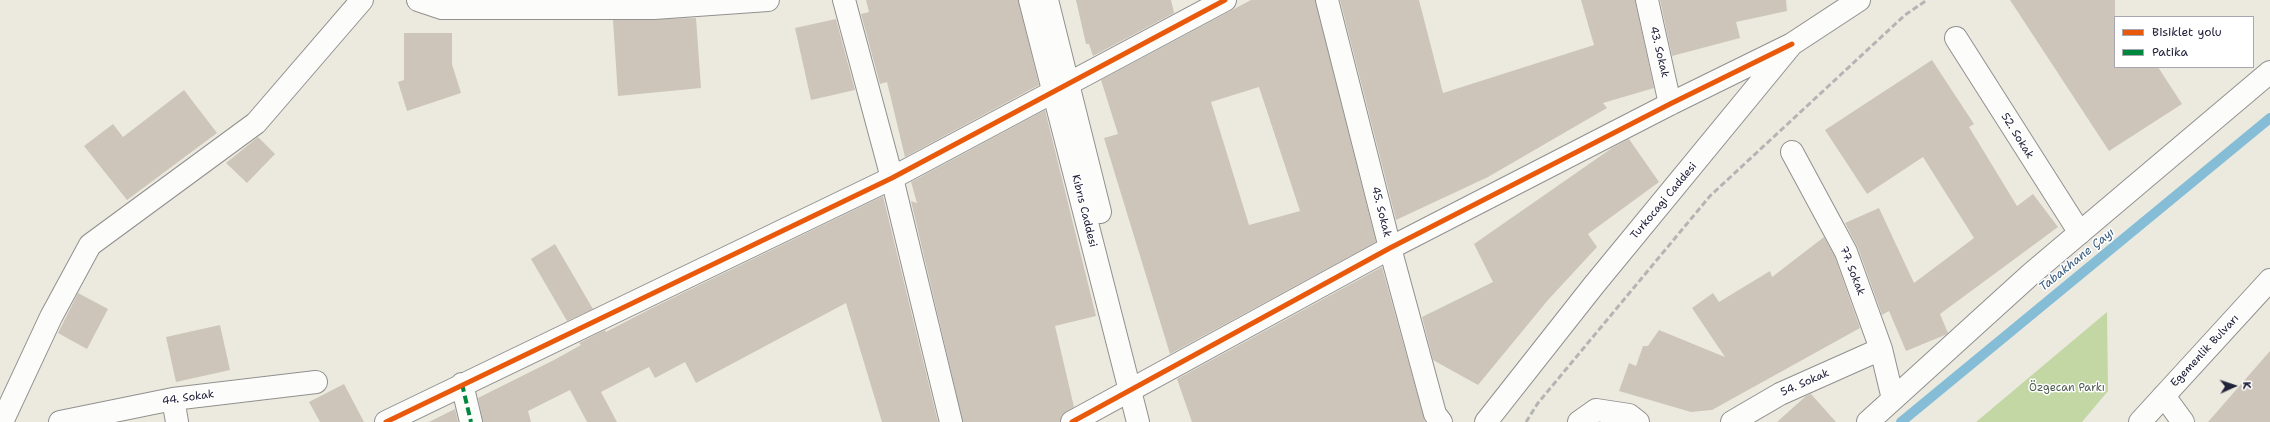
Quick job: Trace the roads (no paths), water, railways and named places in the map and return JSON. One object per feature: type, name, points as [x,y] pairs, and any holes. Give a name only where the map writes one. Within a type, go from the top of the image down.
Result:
[{"type":"street","points":[[2,422],[52,317],[90,245],[256,122],[362,0]]},
{"type":"street","points":[[418,0],[442,8],[654,8],[768,0]]},
{"type":"street","points":[[844,0],[892,178],[951,422]]},
{"type":"street","name":"Kıbrıs Caddesi","points":[[1030,0],[1062,87]]},
{"type":"street","name":"Kıbrıs Caddesi","points":[[1047,0],[1062,87],[1136,387],[1151,422]]},
{"type":"street","points":[[386,422],[462,384],[892,178],[1225,0]]},
{"type":"street","name":"45. Sokak","points":[[1327,0],[1390,248],[1435,414],[1441,422]]},
{"type":"street","name":"43. Sokak","points":[[1647,0],[1670,104]]},
{"type":"street","name":"Turkocagi Caddesi","points":[[1486,422],[1594,285],[1792,44],[1859,0]]},
{"type":"street","name":"52. Sokak","points":[[1956,38],[2080,233]]},
{"type":"street","points":[[1072,422],[1390,248],[1670,104],[1792,44]]},
{"type":"street","points":[[1868,422],[2080,233],[2270,72]]},
{"type":"street","name":"77. Sokak","points":[[1792,152],[1846,252],[1881,349],[1893,399]]},
{"type":"street","name":"Egemenlik Bulvarı","points":[[2140,422],[2270,280]]},
{"type":"street","name":"54. Sokak","points":[[1732,422],[1780,394],[1881,349]]},
{"type":"street","name":"44. Sokak","points":[[60,422],[173,399],[316,382]]},
{"type":"street","points":[[462,384],[471,422]]},
{"type":"street","name":"Kıbrıs Caddesi","points":[[1136,387],[1138,422]]},
{"type":"street","points":[[2164,396],[2183,422]]},
{"type":"street","points":[[173,399],[177,422]]},
{"type":"street","points":[[1580,422],[1596,410],[1629,415],[1638,422]]},
{"type":"waterway","name":"Tabakhane Çayı","points":[[1901,422],[2270,118]]},
{"type":"railway","points":[[1526,422],[1538,403],[1710,196],[1905,15],[1927,0]]},
{"type":"park label","name":"Özgecan Parkı","points":[[2067,388]]}]
